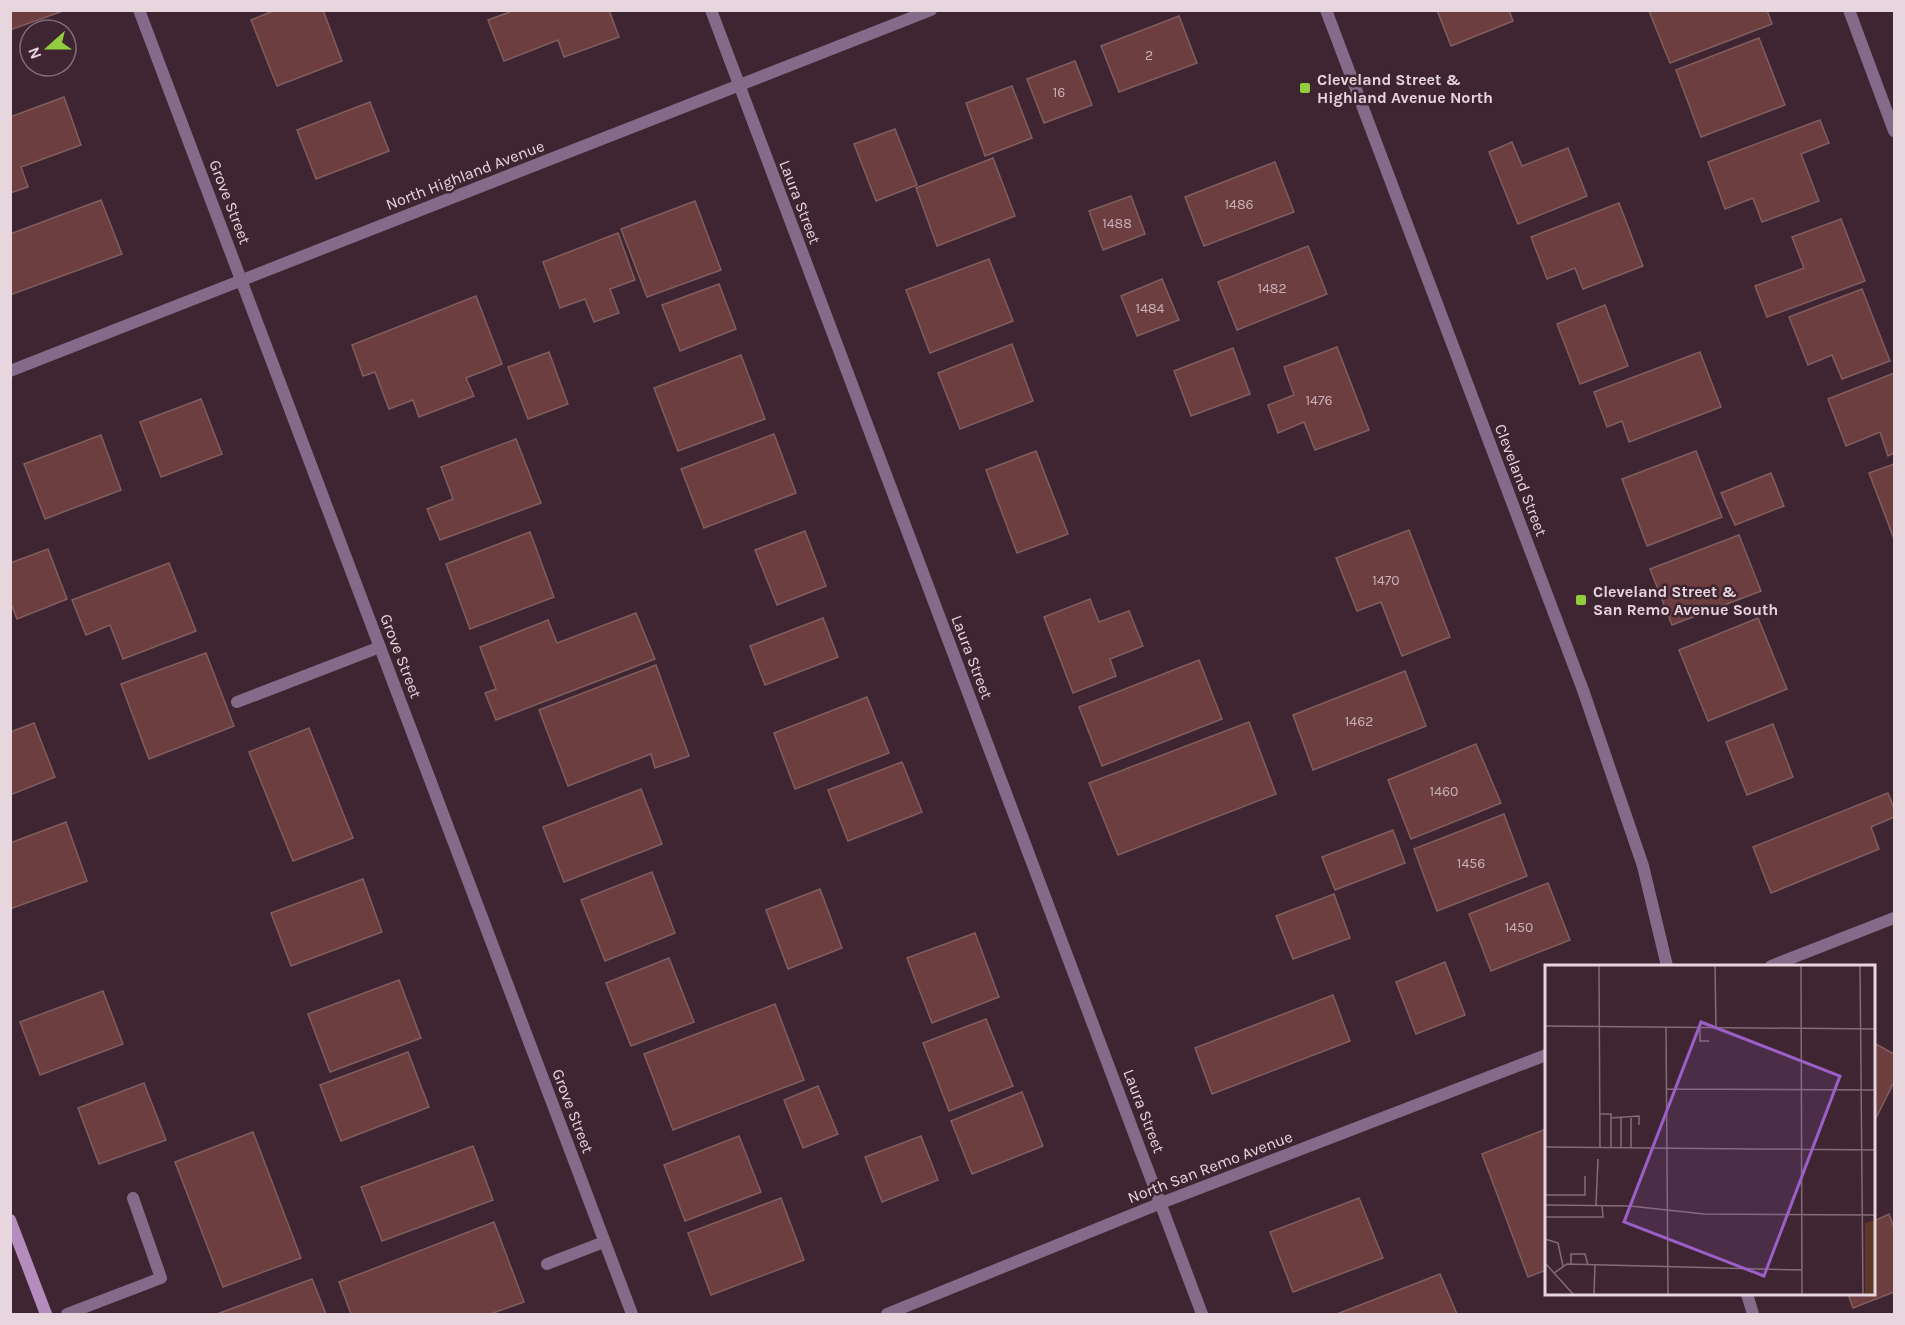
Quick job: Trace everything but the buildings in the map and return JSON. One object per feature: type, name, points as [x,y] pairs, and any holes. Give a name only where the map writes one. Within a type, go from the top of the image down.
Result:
[{"type":"main road","points":[[10,1220],[46,1314]]},
{"type":"street","name":"Grove Street","points":[[139,10],[632,1314]]},
{"type":"street","name":"Laura Street","points":[[711,10],[1202,1314]]},
{"type":"street","name":"North Highland Avenue","points":[[10,371],[931,10]]},
{"type":"street","name":"Cleveland Street","points":[[1326,10],[1583,690],[1643,866],[1667,965]]},
{"type":"street","points":[[1849,10],[1894,131]]},
{"type":"street","points":[[237,702],[380,647]]},
{"type":"street","points":[[1774,965],[1894,918]]},
{"type":"street","name":"North San Remo Avenue","points":[[887,1314],[1161,1203],[1545,1054]]},
{"type":"street","points":[[67,1314],[161,1278],[133,1198]]},
{"type":"street","points":[[547,1264],[604,1242]]},
{"type":"street","points":[[1748,1295],[1753,1314]]},
{"type":"place","name":"Cleveland Street & Highland Avenue North","points":[[1305,88]]},
{"type":"place","name":"Cleveland Street & San Remo Avenue South","points":[[1581,600]]}]
